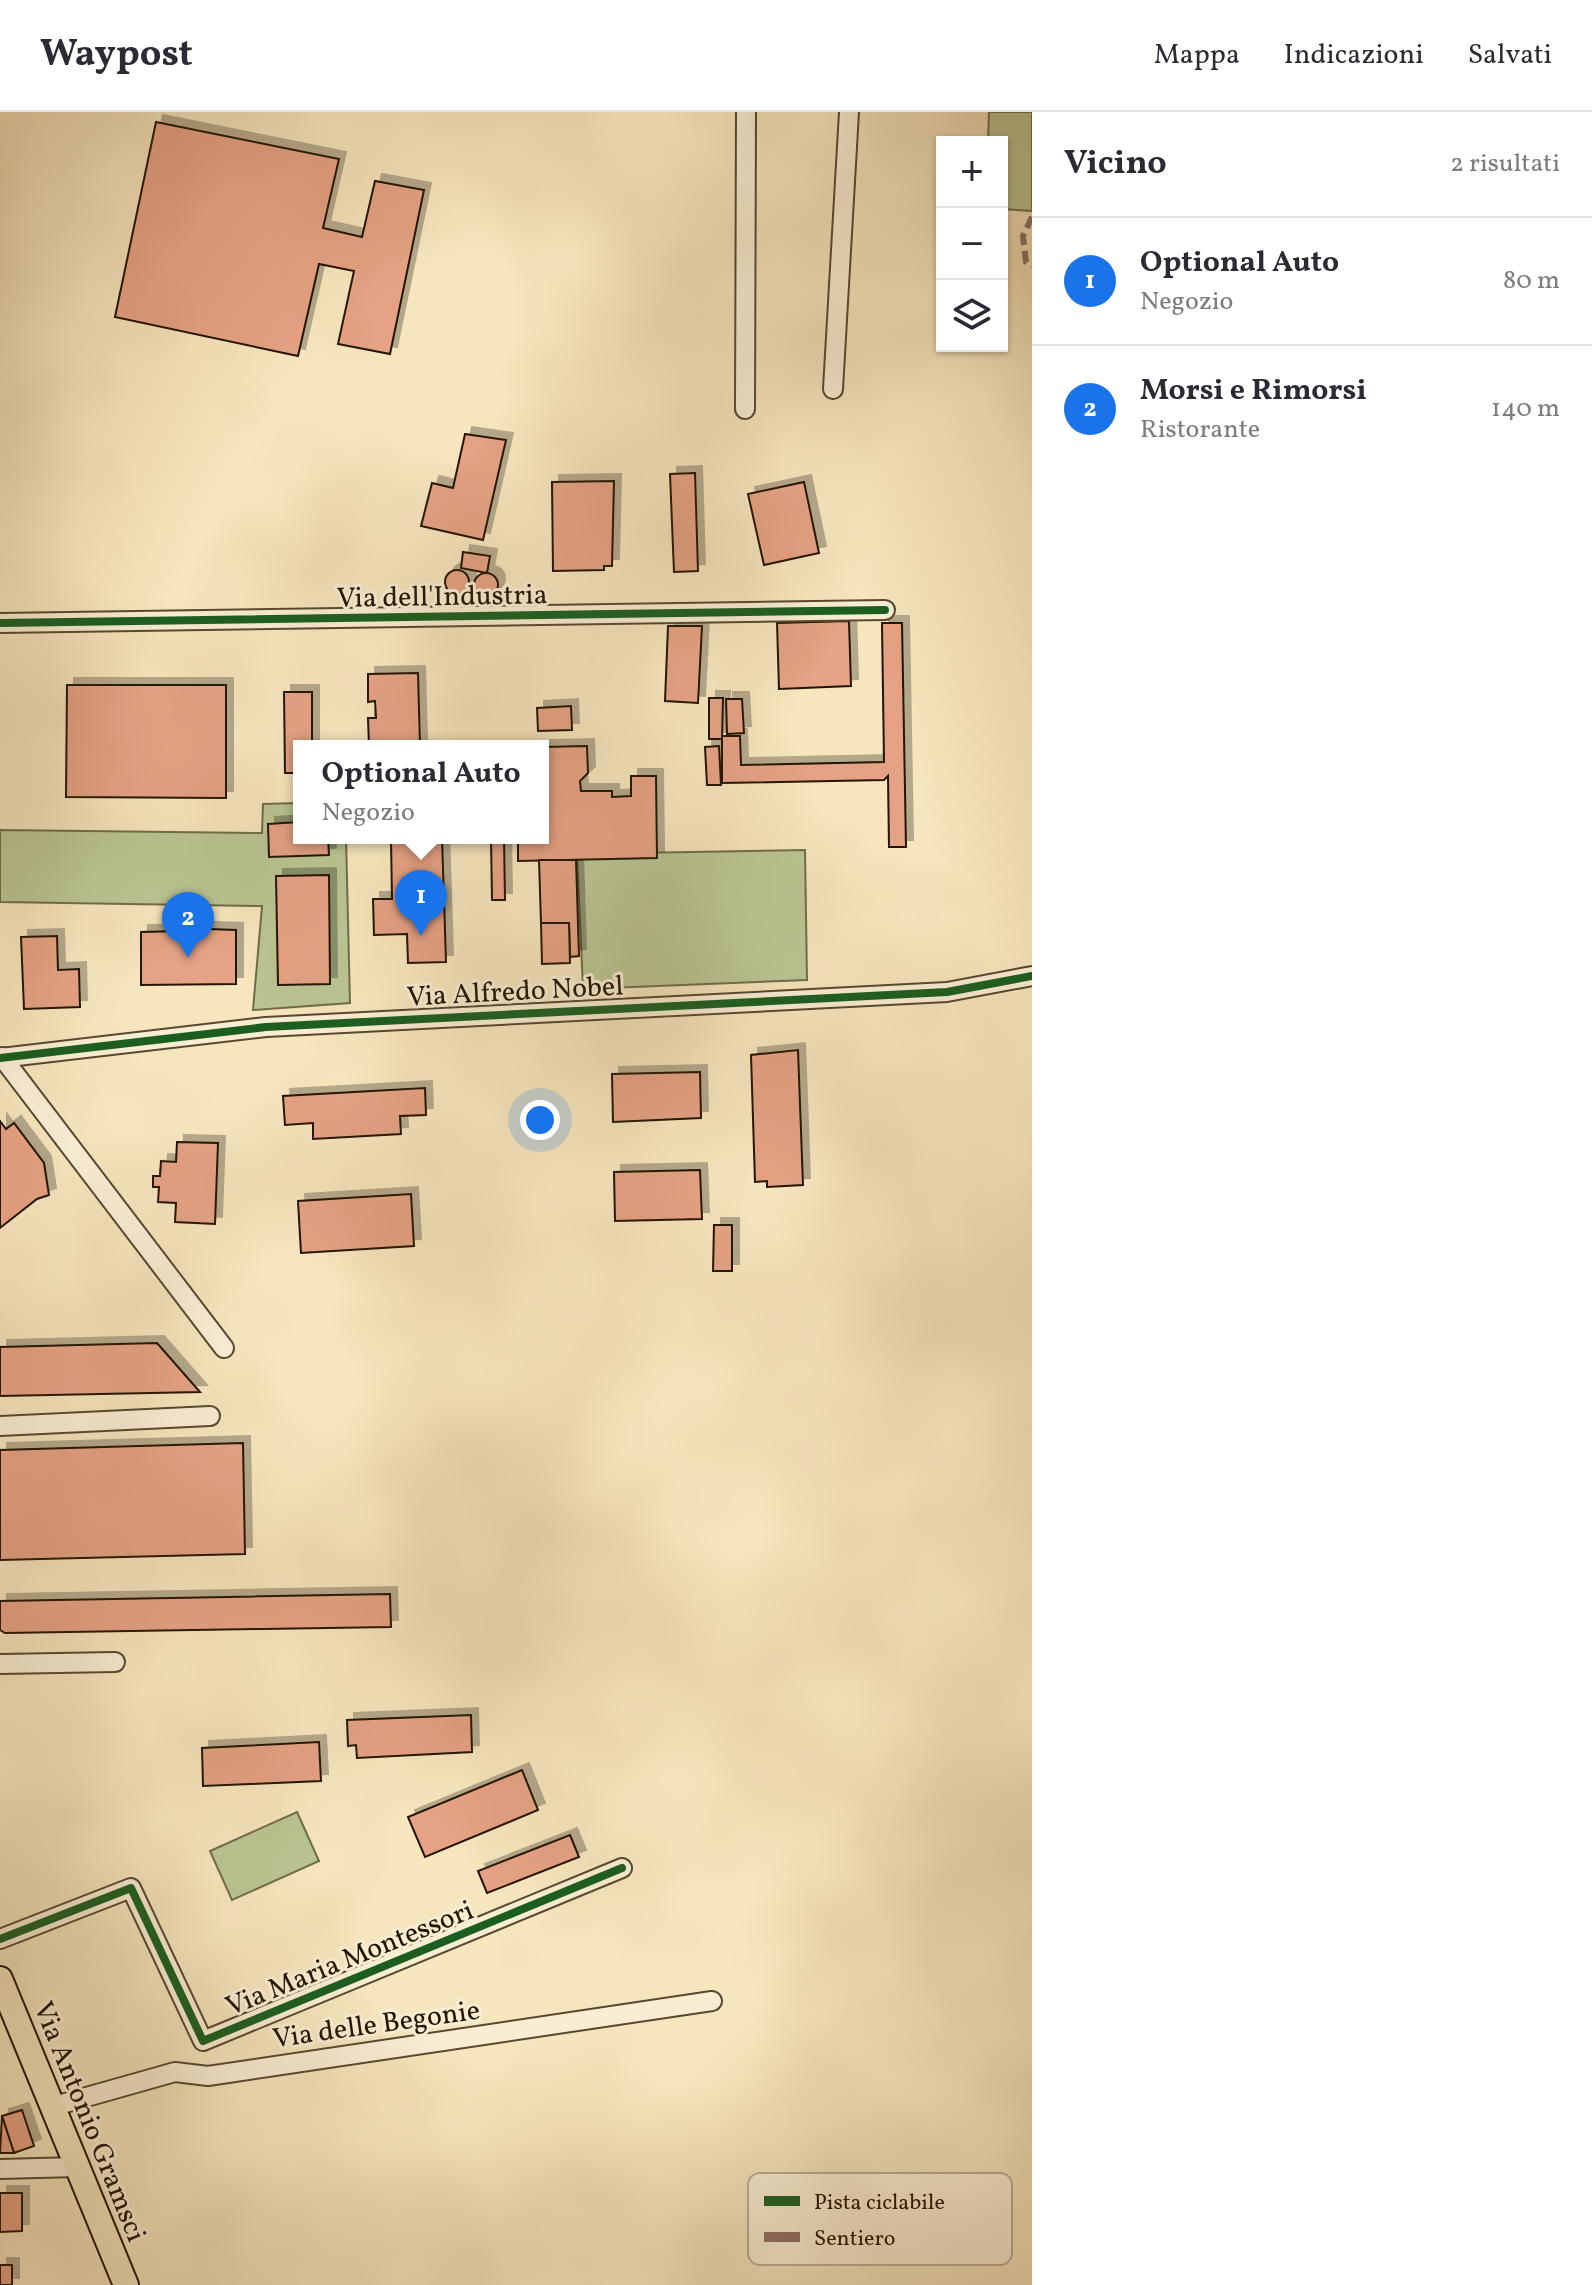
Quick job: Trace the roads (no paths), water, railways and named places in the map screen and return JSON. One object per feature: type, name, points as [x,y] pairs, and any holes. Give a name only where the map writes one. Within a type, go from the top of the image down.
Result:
[{"type":"main road","name":"Via Antonio Gramsci","points":[[0,1979],[126,2285]]},
{"type":"street","points":[[745,409],[746,112]]},
{"type":"street","points":[[833,389],[849,112]]},
{"type":"street","name":"Via dell'Industria","points":[[0,623],[885,610]]},
{"type":"street","name":"Via Alfredo Nobel","points":[[1,1058],[266,1027],[947,992],[1032,976]]},
{"type":"street","points":[[1,1058],[224,1348]]},
{"type":"street","points":[[0,1426],[210,1416]]},
{"type":"street","points":[[0,1664],[115,1662]]},
{"type":"street","name":"Via Maria Montessori","points":[[0,1939],[131,1888],[203,2041],[622,1868]]},
{"type":"street","name":"Via delle Begonie","points":[[51,2107],[175,2072],[208,2076],[712,2001]]},
{"type":"street","points":[[0,2169],[77,2167]]},
{"type":"place","name":"Optional Auto","points":[[421,936]]},
{"type":"place","name":"Morsi e Rimorsi","points":[[188,958]]}]
